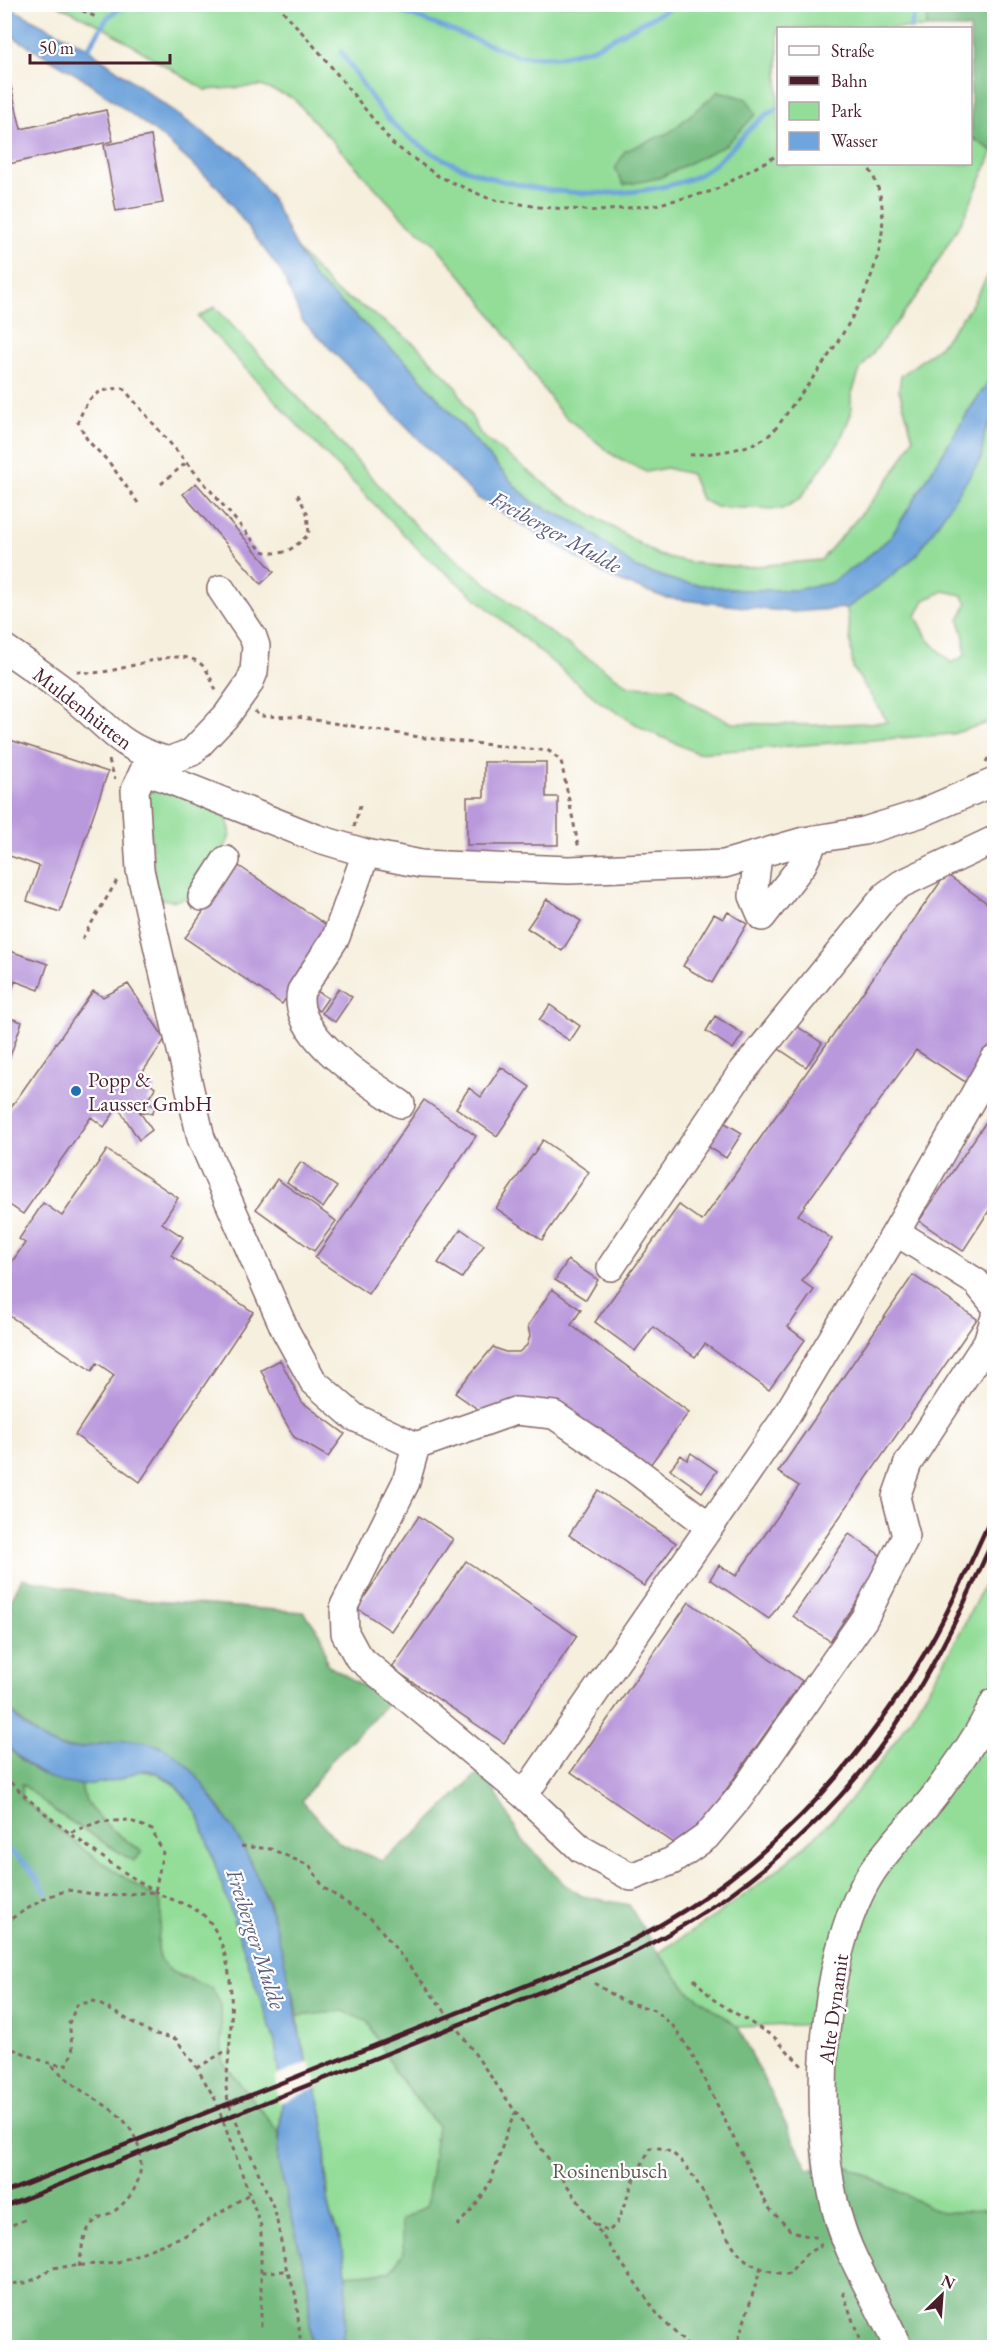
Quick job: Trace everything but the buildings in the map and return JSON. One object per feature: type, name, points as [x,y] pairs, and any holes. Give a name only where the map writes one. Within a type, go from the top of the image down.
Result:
[{"type":"street","points":[[221,589],[256,646],[254,672],[249,684],[227,715],[192,752],[154,765],[135,790],[140,870],[191,1104],[201,1138],[285,1330],[313,1381],[354,1417],[416,1446],[515,1411],[554,1415],[634,1469],[709,1526]]},
{"type":"street","name":"Muldenhütten","points":[[4,648],[78,702],[124,743],[144,754],[154,765],[273,822],[360,843],[421,864],[569,870],[724,864],[815,839],[864,831],[919,814],[994,782]]},
{"type":"street","points":[[227,715],[255,711]]},
{"type":"street","points":[[758,856],[753,896],[762,917],[803,864],[815,839]]},
{"type":"street","points":[[611,1267],[739,1076],[886,896],[901,884],[994,840]]},
{"type":"street","points":[[360,843],[336,937],[301,991],[298,1000],[301,1014],[313,1035],[376,1088],[401,1104]]},
{"type":"street","points":[[202,897],[226,860]]},
{"type":"street","points":[[524,1795],[783,1421],[896,1232],[994,1060]]},
{"type":"street","points":[[896,1232],[976,1282],[994,1304]]},
{"type":"street","points":[[416,1446],[406,1482],[344,1606],[345,1633],[358,1657],[524,1795],[581,1849],[631,1877],[672,1861],[706,1837],[739,1798],[864,1618],[906,1536],[896,1497],[908,1463],[987,1342],[994,1320]]},
{"type":"street","name":"Alte Dynamit","points":[[898,2348],[832,2233],[825,2158],[823,2086],[833,1986],[840,1952],[858,1900],[870,1875],[936,1794],[988,1716],[994,1702]]},
{"type":"path","points":[[81,4],[79,9],[98,18]]},
{"type":"path","points":[[277,4],[321,54],[393,144],[438,176],[490,199],[539,207],[599,211],[656,205],[713,190],[777,156]]},
{"type":"path","points":[[690,455],[727,451],[766,438],[806,387],[853,314],[873,274],[883,224],[877,179],[867,165]]},
{"type":"path","points":[[138,503],[109,462],[88,441],[78,422],[86,401],[102,390],[123,388],[262,551],[278,555],[294,548],[309,534],[307,513],[296,491]]},
{"type":"path","points":[[161,484],[187,462]]},
{"type":"path","points":[[74,670],[104,674],[180,656],[194,659],[206,668],[227,715]]},
{"type":"path","points":[[255,711],[259,716],[297,717],[426,738],[549,751],[561,761],[578,831],[580,856]]},
{"type":"path","points":[[107,756],[117,784]]},
{"type":"path","points":[[360,843],[362,802]]},
{"type":"path","points":[[82,939],[119,877]]},
{"type":"path","points":[[4,1776],[71,1832],[155,1892],[203,1914],[217,1934],[229,1976],[229,2049],[226,2087],[228,2102],[275,2211],[296,2296],[301,2348]]},
{"type":"path","points":[[71,1832],[99,1822],[129,1820],[152,1830],[163,1852],[155,1892]]},
{"type":"path","points":[[241,1846],[270,1849],[310,1866],[324,1888],[374,1921],[447,2014],[658,2315],[690,2348]]},
{"type":"path","points":[[4,1923],[47,1897],[68,1890],[105,1896],[155,1892]]},
{"type":"path","points":[[694,1979],[714,2000],[774,2037],[823,2086]]},
{"type":"path","points":[[594,1983],[623,2001],[654,2010],[673,2026],[691,2052],[768,2208],[790,2230],[810,2237],[832,2233]]},
{"type":"path","points":[[52,2066],[66,2065],[73,2052],[69,2023],[77,2005],[94,2001],[142,2028],[176,2039],[197,2068],[215,2099],[261,2226],[261,2330]]},
{"type":"path","points":[[4,2047],[25,2051],[52,2066],[80,2089],[112,2110],[129,2127],[137,2148],[142,2175],[134,2191],[117,2209],[96,2220],[85,2233],[79,2266]]},
{"type":"path","points":[[197,2068],[229,2049]]},
{"type":"path","points":[[457,2226],[479,2201],[490,2183],[508,2127],[516,2112]]},
{"type":"path","points":[[592,2222],[608,2232],[617,2223],[633,2182],[651,2148],[660,2146],[673,2151],[694,2176],[731,2240],[751,2264],[788,2274],[808,2253],[820,2247],[832,2233]]},
{"type":"path","points":[[4,2284],[25,2283],[38,2278],[51,2268],[118,2262],[186,2235],[249,2194]]},
{"type":"path","points":[[4,2228],[27,2219]]},
{"type":"path","points":[[736,2348],[761,2267]]},
{"type":"path","points":[[262,2272],[288,2271]]},
{"type":"green space","points":[[58,5],[929,5],[926,27],[777,27],[777,165],[972,165],[972,138],[993,151],[965,215],[919,293],[860,370],[851,396],[851,414],[839,443],[800,499],[782,509],[716,507],[701,499],[691,474],[666,468],[646,472],[613,455],[560,412],[478,296],[434,243],[402,217],[293,98],[261,86],[205,90],[101,26]]},
{"type":"green space","points":[[929,5],[994,5],[993,151],[972,138],[972,27],[926,27]]},
{"type":"green space","points":[[719,91],[747,99],[756,114],[726,145],[659,178],[624,185],[615,169],[625,151],[670,132]]},
{"type":"green space","points":[[296,248],[336,292],[368,310],[417,346],[456,387],[481,435],[558,494],[658,555],[693,563],[746,567],[821,560],[883,487],[913,438],[899,390],[901,376],[940,346],[969,309],[994,265],[994,374],[891,537],[860,563],[830,583],[795,590],[740,590],[679,582],[636,568],[583,526],[533,502],[516,487],[407,363],[315,279]]},
{"type":"green space","points":[[215,307],[421,531],[535,622],[629,686],[674,688],[691,703],[732,723],[816,725],[888,722],[853,668],[847,608],[885,581],[981,459],[985,431],[994,417],[994,721],[952,734],[697,753],[644,729],[600,702],[422,553],[303,431],[198,317]],"holes":[[[944,591],[962,595],[967,604],[959,620],[964,637],[965,656],[951,663],[928,639],[916,616],[924,600]]]},
{"type":"green space","points":[[168,789],[225,815],[230,831],[219,857],[205,876],[187,897],[176,900],[163,899],[156,895],[147,792]]},
{"type":"green space","points":[[994,1563],[994,2209],[942,2213],[849,2167],[815,2169],[820,2024],[738,2027],[688,1990],[658,1953],[712,1918],[765,1879],[815,1837],[838,1814],[879,1764],[916,1709],[966,1621]]},
{"type":"green space","name":"Rosinenbusch","points":[[22,1578],[115,1598],[304,1612],[322,1636],[327,1665],[390,1701],[329,1763],[302,1801],[339,1843],[382,1861],[422,1829],[483,1768],[520,1837],[565,1885],[582,1896],[629,1905],[658,1953],[688,1990],[738,2027],[808,2169],[849,2167],[942,2213],[994,2209],[994,2347],[342,2347],[346,2306],[345,2275],[389,2272],[404,2253],[401,2220],[427,2206],[437,2125],[395,2072],[367,2021],[342,2011],[298,2016],[268,1899],[224,1814],[194,1773],[176,1756],[59,1747],[39,1737],[5,1706],[5,1612]]},
{"type":"green space","points":[[4,1744],[23,1761],[47,1777],[81,1785],[89,1806],[96,1815],[142,1852],[133,1861],[56,1812],[22,1784],[22,1799],[85,1851],[160,1901],[158,1944],[163,1963],[176,1974],[212,1988],[221,2005],[222,2061],[279,2133],[278,2162],[308,2282],[311,2347],[5,2347]]},
{"type":"green space","points":[[138,1771],[157,1774],[173,1784],[198,1814],[275,2042],[282,2103],[279,2133],[222,2061],[221,2005],[197,1982],[172,1972],[163,1965],[158,1948],[160,1901],[85,1851],[22,1799],[22,1783],[56,1812],[133,1861],[142,1852],[96,1815],[84,1796],[81,1785],[122,1778]]},
{"type":"green space","points":[[342,2011],[367,2021],[395,2072],[437,2126],[427,2206],[402,2220],[404,2253],[389,2272],[345,2275],[340,2239],[329,2210],[323,2117],[300,2037],[298,2016]]},
{"type":"water","name":"Freiberger Mulde","points":[[5,4],[87,48],[221,146],[241,156],[273,201],[296,248],[315,279],[407,363],[516,487],[533,502],[583,526],[636,568],[679,582],[740,590],[795,590],[830,583],[860,563],[891,537],[994,374],[994,417],[985,431],[981,459],[917,555],[847,608],[791,612],[666,598],[611,578],[476,497],[302,320],[282,273],[218,187],[162,137],[84,79],[5,32]]},
{"type":"water","name":"Freiberger Mulde","points":[[4,1706],[36,1735],[58,1747],[74,1748],[134,1740],[155,1744],[165,1749],[182,1761],[201,1782],[233,1829],[248,1857],[261,1885],[280,1942],[302,2046],[321,2109],[327,2199],[340,2239],[345,2265],[346,2293],[342,2347],[311,2347],[308,2282],[278,2161],[282,2103],[275,2042],[198,1814],[172,1782],[151,1771],[85,1785],[56,1781],[44,1775],[31,1767],[5,1744]]},
{"type":"pier","points":[[310,2062],[318,2088],[279,2103],[276,2076]]},
{"type":"waterway","points":[[84,55],[108,17],[120,8],[141,8],[142,4]]},
{"type":"waterway","points":[[381,4],[519,56],[556,57],[594,48],[677,4]]},
{"type":"waterway","points":[[910,27],[918,4]]},
{"type":"waterway","points":[[341,52],[380,109],[414,141],[448,161],[487,176],[529,187],[572,192],[614,193],[654,188],[690,179],[703,173],[725,155],[755,124],[777,109]]},
{"type":"waterway","points":[[4,1846],[30,1868],[46,1892]]},
{"type":"railway","points":[[4,2193],[590,1960],[643,1934],[693,1905],[739,1871],[783,1833],[823,1792],[860,1748],[895,1701],[926,1651],[953,1600],[994,1512]]},
{"type":"railway","points":[[4,2207],[595,1970],[687,1923],[730,1894],[771,1863],[809,1828],[878,1750],[907,1708],[943,1646],[994,1538]]},
{"type":"place","name":"Popp & Lausser GmbH","points":[[76,1091]]}]
